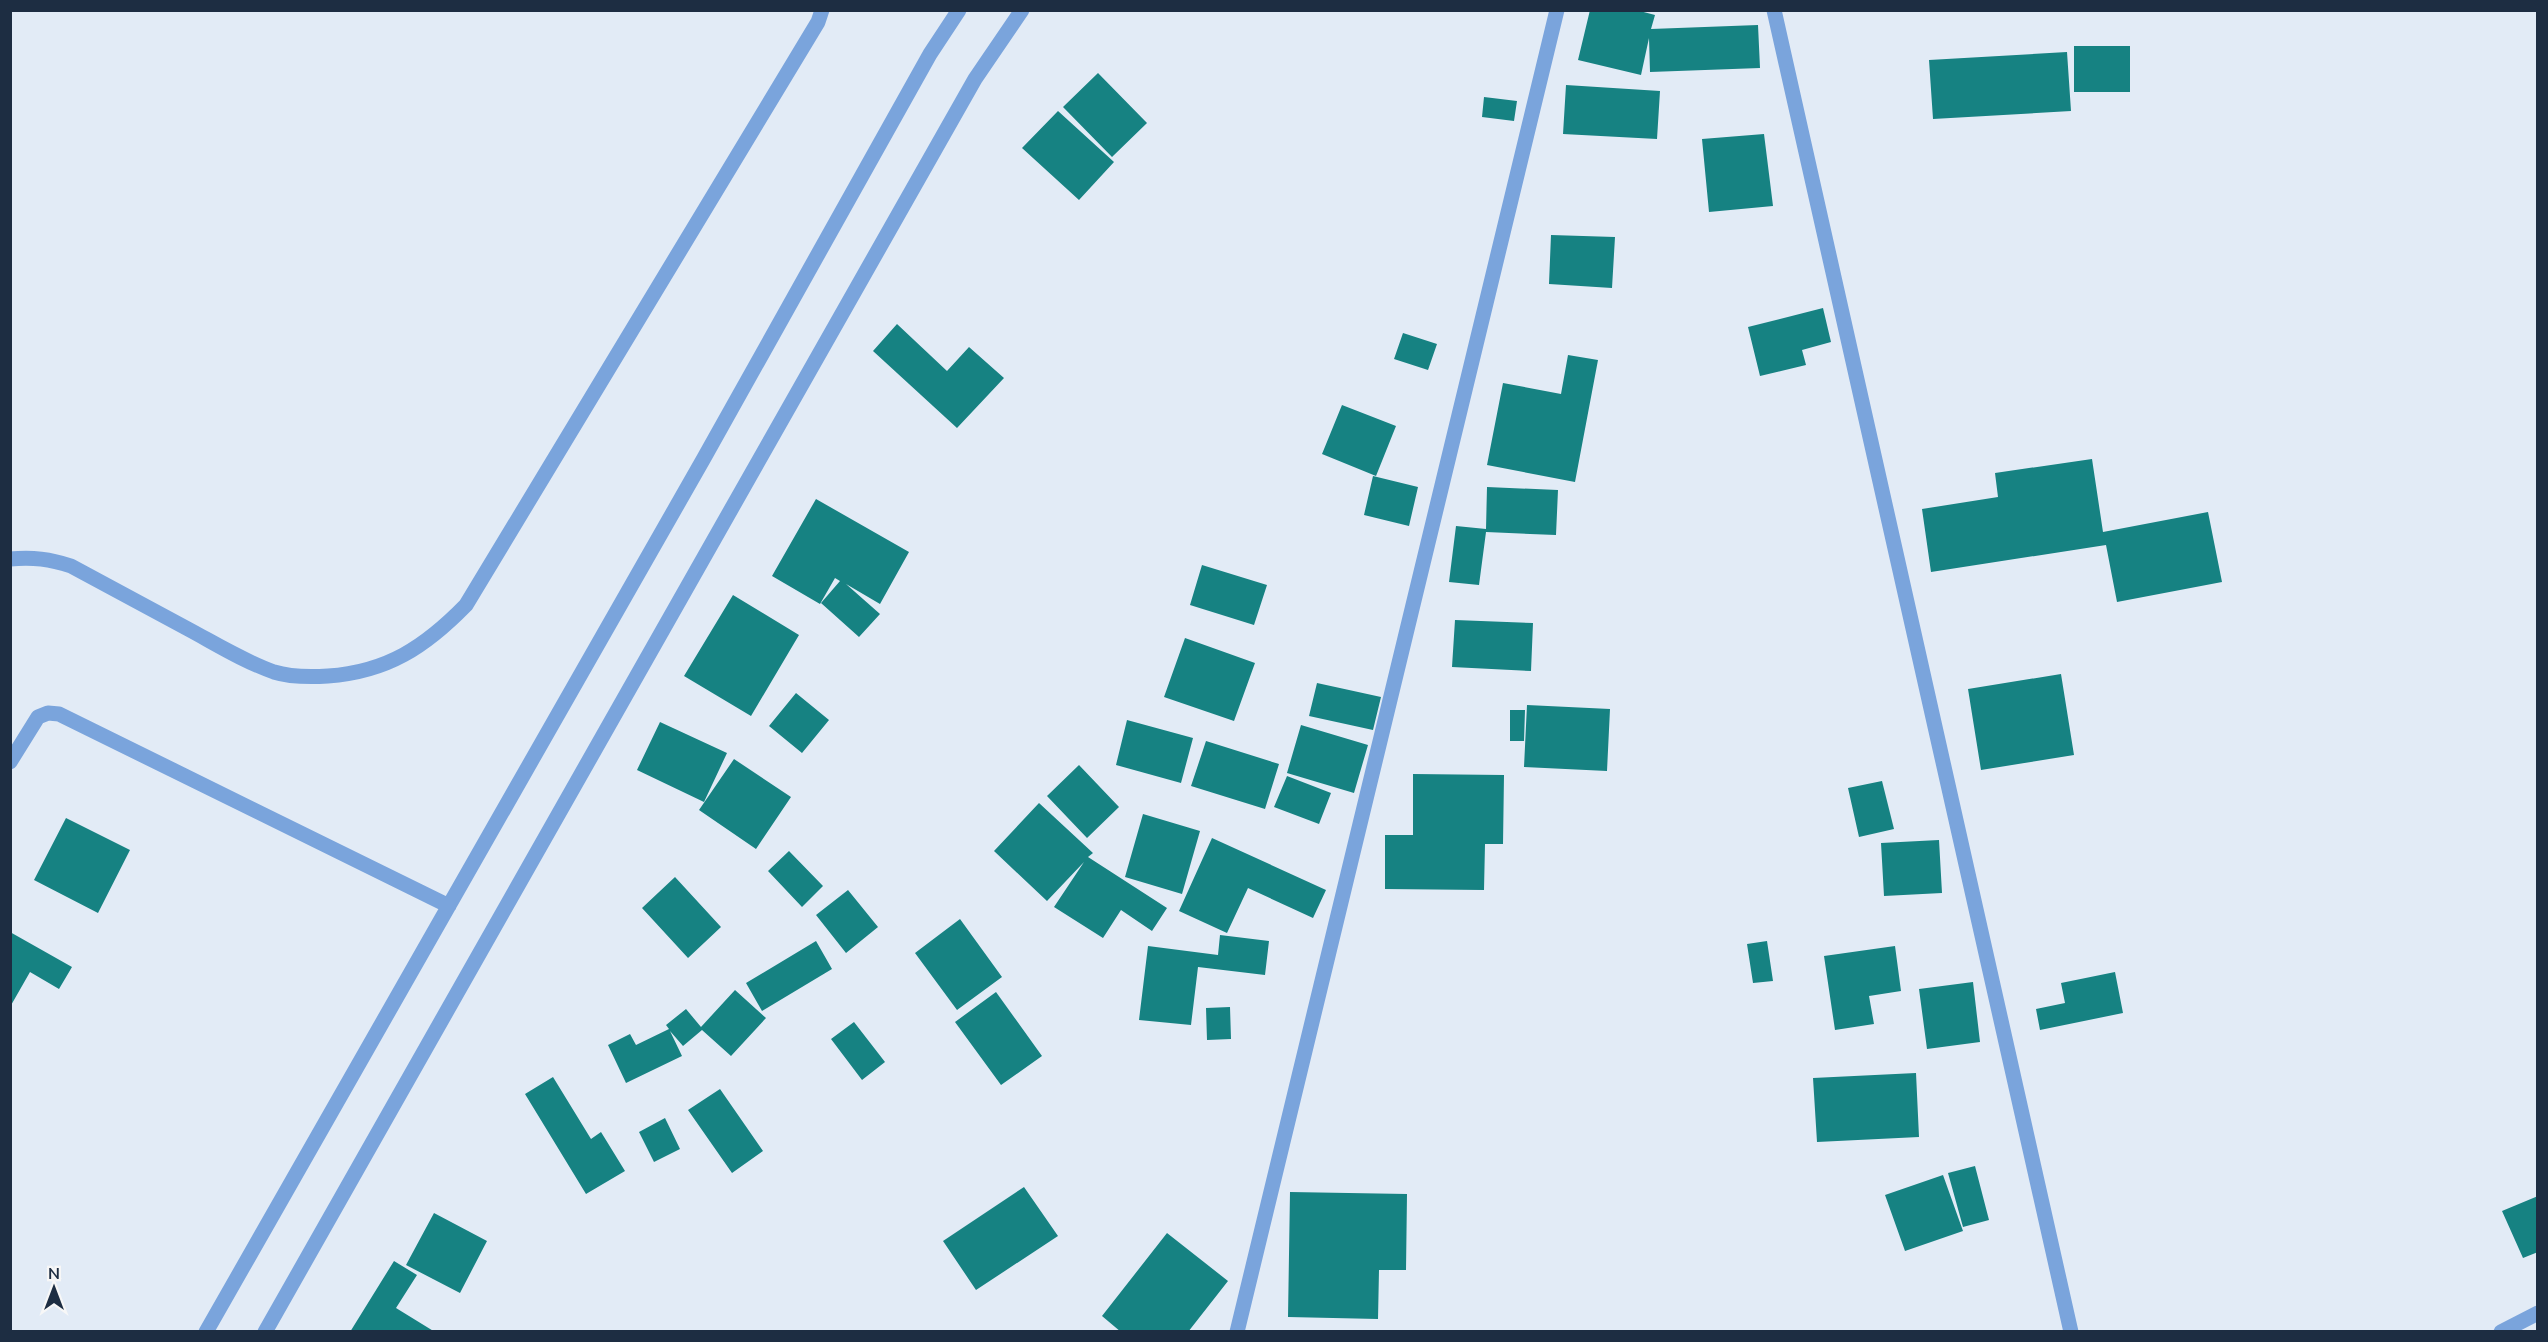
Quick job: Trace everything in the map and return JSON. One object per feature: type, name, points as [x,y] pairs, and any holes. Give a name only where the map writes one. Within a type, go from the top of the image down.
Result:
[{"type":"street","points":[[10,560],[41,558],[71,566],[238,657],[276,672],[311,677],[347,675],[382,666],[413,651],[441,630],[466,605],[818,22],[822,10]]},
{"type":"street","points":[[206,1332],[930,54],[959,10]]},
{"type":"street","points":[[265,1332],[975,79],[1022,10]]},
{"type":"street","points":[[1237,1332],[1557,10]]},
{"type":"street","points":[[1774,10],[2071,1332]]},
{"type":"street","points":[[10,762],[38,717],[48,713],[59,714],[449,906]]},
{"type":"street","points":[[2501,1332],[2538,1313]]},
{"type":"building","points":[[1590,10],[1636,10],[1655,15],[1651,29],[1758,25],[1760,68],[1650,72],[1649,38],[1641,75],[1578,60]]},
{"type":"building","points":[[2074,46],[2130,46],[2130,92],[2074,92]]},
{"type":"building","points":[[2067,52],[2071,111],[1933,119],[1929,60]]},
{"type":"building","points":[[1098,73],[1147,123],[1112,157],[1063,107]]},
{"type":"building","points":[[1566,85],[1660,91],[1657,139],[1563,134]]},
{"type":"building","points":[[1484,97],[1517,101],[1514,121],[1482,117]]},
{"type":"building","points":[[1058,111],[1114,162],[1079,200],[1022,148]]},
{"type":"building","points":[[1764,134],[1773,206],[1709,212],[1702,139]]},
{"type":"building","points":[[1551,235],[1615,237],[1612,288],[1549,284]]},
{"type":"building","points":[[1823,308],[1831,342],[1802,350],[1806,365],[1760,376],[1748,327]]},
{"type":"building","points":[[897,324],[947,371],[969,347],[1004,378],[957,428],[873,351]]},
{"type":"building","points":[[1403,333],[1437,344],[1428,370],[1394,359]]},
{"type":"building","points":[[1568,355],[1598,360],[1575,482],[1487,465],[1503,383],[1561,394]]},
{"type":"building","points":[[1342,405],[1396,426],[1376,476],[1322,454]]},
{"type":"building","points":[[2092,459],[2103,532],[2208,512],[2222,582],[2117,602],[2106,545],[1931,572],[1922,509],[1998,497],[1995,473]]},
{"type":"building","points":[[1373,476],[1418,487],[1409,526],[1364,515]]},
{"type":"building","points":[[1487,487],[1558,490],[1556,535],[1486,532],[1479,585],[1449,582],[1456,526],[1486,529]]},
{"type":"building","points":[[816,499],[909,552],[880,604],[846,584],[880,614],[859,637],[821,603],[840,581],[835,578],[820,604],[772,576]]},
{"type":"building","points":[[1202,565],[1267,585],[1254,625],[1190,605]]},
{"type":"building","points":[[733,595],[799,635],[751,716],[684,676]]},
{"type":"building","points":[[1455,620],[1533,623],[1531,671],[1452,667]]},
{"type":"building","points":[[1185,638],[1255,663],[1234,721],[1164,697]]},
{"type":"building","points":[[2061,674],[2074,755],[1981,770],[1968,689]]},
{"type":"building","points":[[1317,683],[1381,697],[1373,730],[1309,716]]},
{"type":"building","points":[[796,693],[829,720],[802,753],[769,726]]},
{"type":"building","points":[[1527,705],[1610,709],[1607,771],[1524,767]]},
{"type":"building","points":[[1510,710],[1525,710],[1524,741],[1510,741]]},
{"type":"building","points":[[1127,720],[1193,738],[1181,783],[1116,765]]},
{"type":"building","points":[[660,722],[727,753],[704,802],[637,770]]},
{"type":"building","points":[[1301,725],[1368,745],[1354,793],[1287,773]]},
{"type":"building","points":[[1206,741],[1279,764],[1265,809],[1191,786]]},
{"type":"building","points":[[734,759],[791,797],[756,849],[699,810]]},
{"type":"building","points":[[1079,765],[1119,807],[1087,838],[1047,796]]},
{"type":"building","points":[[1413,774],[1504,775],[1503,844],[1485,844],[1484,890],[1385,889],[1385,835],[1413,835]]},
{"type":"building","points":[[1287,776],[1331,793],[1319,824],[1274,807]]},
{"type":"building","points":[[1882,781],[1894,829],[1859,837],[1848,788]]},
{"type":"building","points":[[1039,803],[1093,853],[1088,857],[1167,908],[1152,931],[1121,910],[1103,938],[1054,907],[1084,862],[1047,901],[994,851]]},
{"type":"building","points":[[1143,814],[1200,831],[1182,894],[1125,877]]},
{"type":"building","points":[[66,818],[130,850],[98,913],[34,880]]},
{"type":"building","points":[[1212,838],[1326,890],[1313,918],[1248,888],[1227,933],[1179,911]]},
{"type":"building","points":[[1939,840],[1942,893],[1884,896],[1881,843]]},
{"type":"building","points":[[789,851],[823,886],[802,907],[768,871]]},
{"type":"building","points":[[675,877],[721,927],[688,958],[642,908]]},
{"type":"building","points":[[848,890],[878,927],[846,953],[816,915]]},
{"type":"building","points":[[960,919],[1002,977],[957,1010],[915,953]]},
{"type":"building","points":[[10,932],[72,967],[59,989],[30,972],[10,1007]]},
{"type":"building","points":[[1220,935],[1269,941],[1265,975],[1198,967],[1191,1025],[1139,1020],[1148,946],[1218,955]]},
{"type":"building","points":[[816,941],[832,969],[762,1011],[746,983]]},
{"type":"building","points":[[1767,941],[1773,981],[1753,983],[1747,944]]},
{"type":"building","points":[[1895,946],[1901,991],[1869,996],[1874,1024],[1835,1030],[1824,956]]},
{"type":"building","points":[[2115,972],[2123,1013],[2040,1030],[2036,1009],[2065,1003],[2061,983]]},
{"type":"building","points":[[1973,982],[1980,1042],[1927,1049],[1919,989]]},
{"type":"building","points":[[735,990],[766,1018],[731,1056],[702,1030],[683,1046],[670,1031],[682,1056],[626,1083],[608,1045],[630,1034],[636,1045],[669,1029],[666,1025],[686,1009],[701,1027]]},
{"type":"building","points":[[996,992],[1042,1056],[1001,1085],[955,1022]]},
{"type":"building","points":[[1230,1007],[1231,1039],[1207,1040],[1206,1008]]},
{"type":"building","points":[[854,1022],[885,1062],[862,1080],[831,1039]]},
{"type":"building","points":[[1916,1073],[1919,1137],[1817,1142],[1813,1078]]},
{"type":"building","points":[[553,1077],[591,1139],[601,1132],[625,1171],[586,1194],[525,1094]]},
{"type":"building","points":[[720,1089],[763,1151],[732,1173],[688,1110]]},
{"type":"building","points":[[665,1118],[680,1149],[654,1162],[639,1132]]},
{"type":"building","points":[[1975,1166],[1989,1220],[1963,1227],[1948,1173]]},
{"type":"building","points":[[1943,1175],[1963,1231],[1905,1251],[1885,1195]]},
{"type":"building","points":[[1024,1187],[1058,1236],[976,1290],[943,1241]]},
{"type":"building","points":[[1290,1192],[1407,1194],[1406,1270],[1379,1270],[1378,1319],[1288,1317]]},
{"type":"building","points":[[2538,1196],[2538,1252],[2523,1258],[2502,1211]]},
{"type":"building","points":[[434,1213],[487,1241],[460,1293],[406,1265]]},
{"type":"building","points":[[1167,1233],[1228,1281],[1188,1332],[1121,1332],[1102,1316]]},
{"type":"building","points":[[394,1261],[417,1275],[396,1308],[435,1332],[350,1332]]}]
